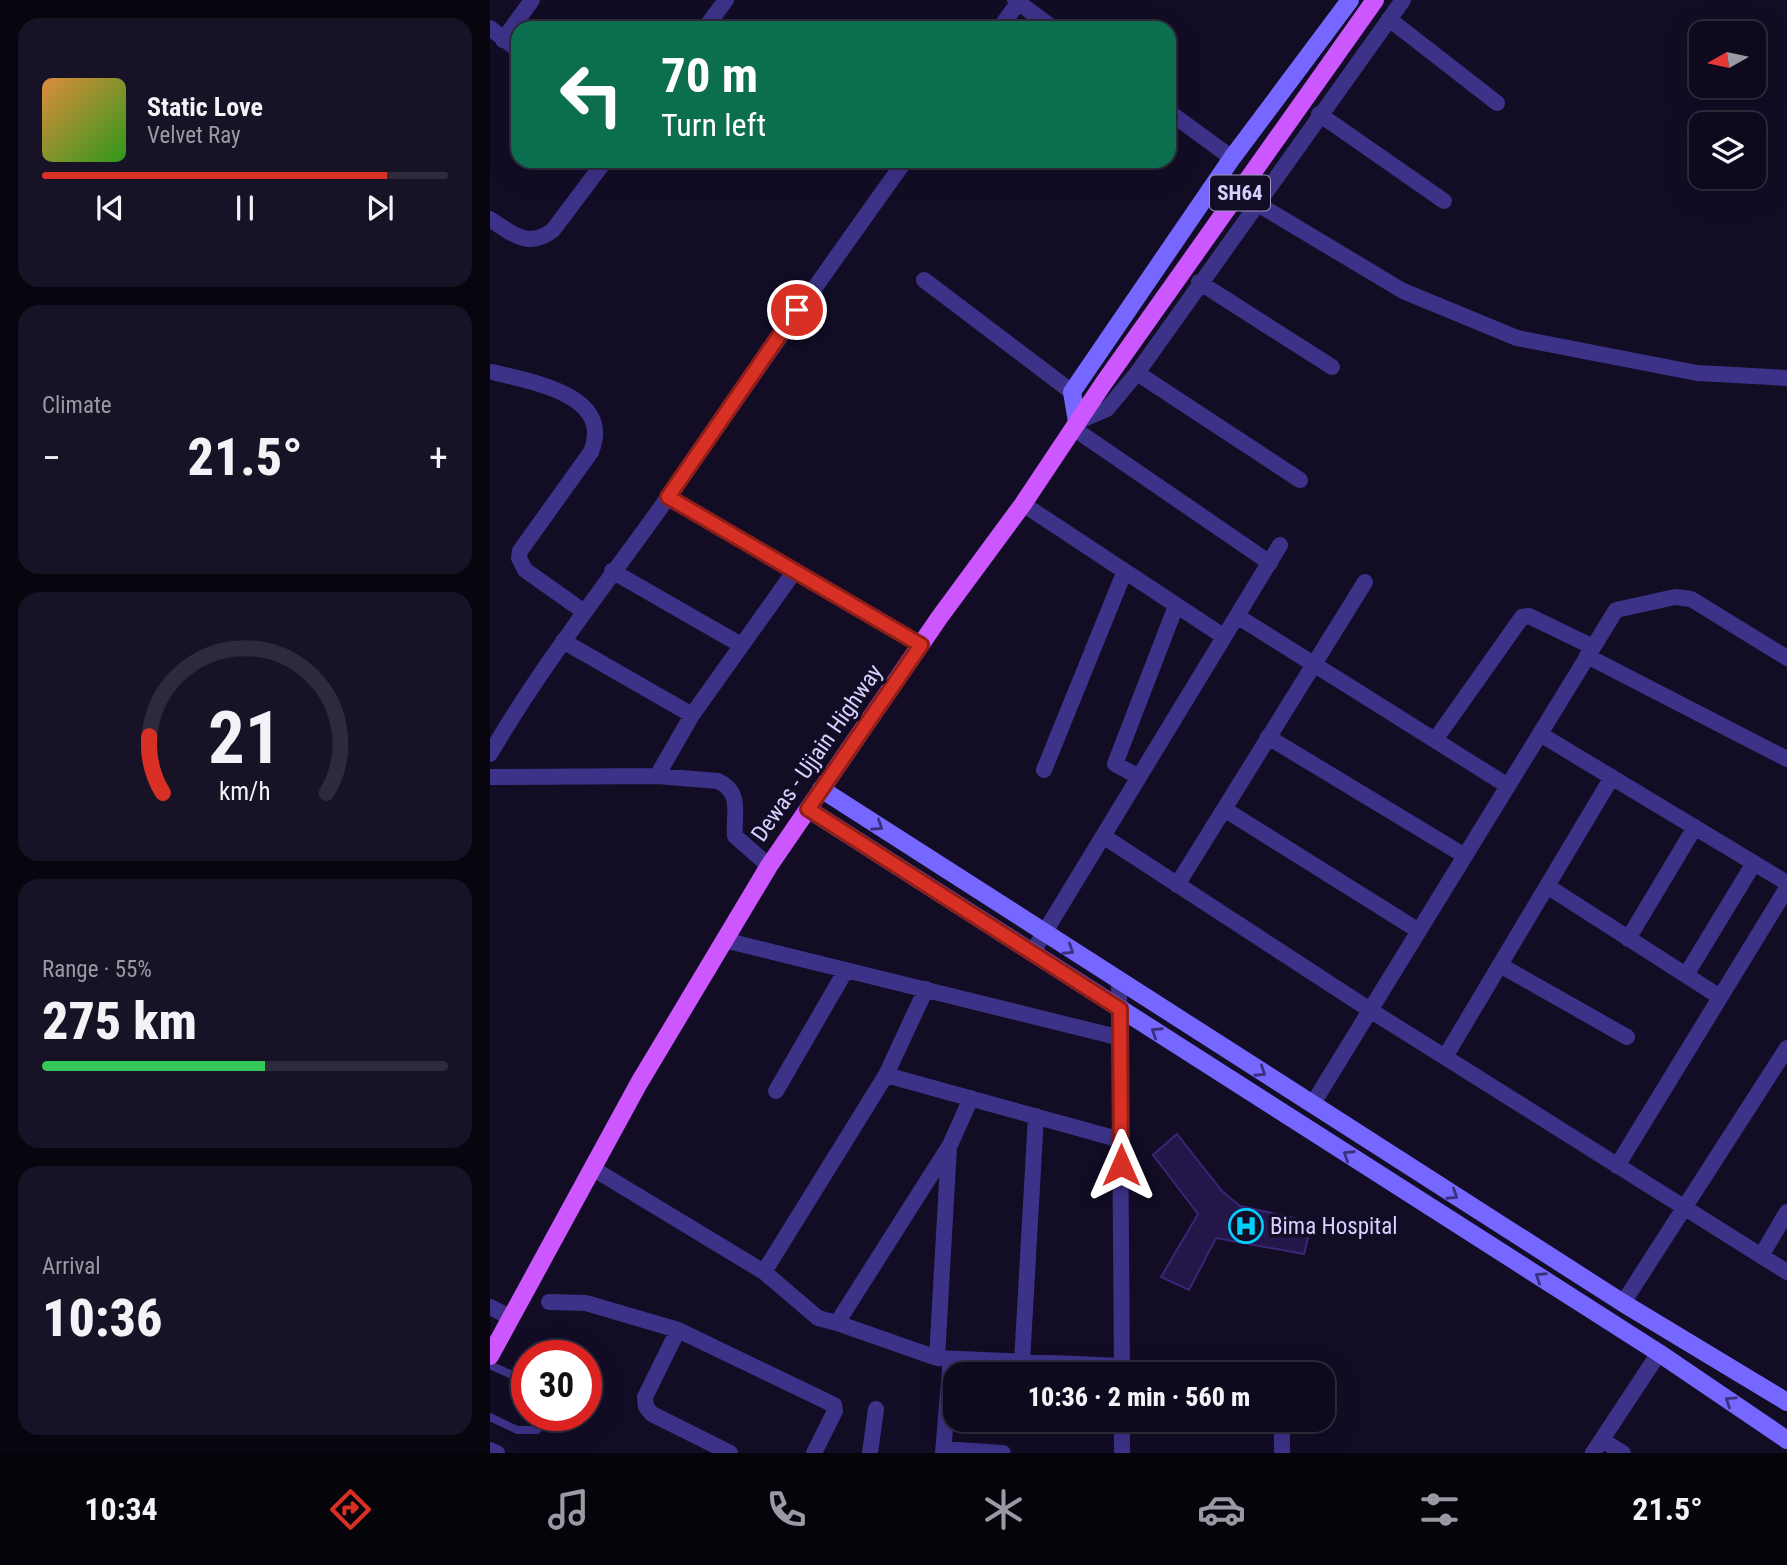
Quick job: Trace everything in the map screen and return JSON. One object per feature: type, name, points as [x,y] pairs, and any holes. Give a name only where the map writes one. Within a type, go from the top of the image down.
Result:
[{"type":"main road","name":"Dewas - Ujjain Highway","points":[[490,1356],[541,1257],[769,866],[921,645],[1023,504],[1103,384],[1375,0]]},
{"type":"street","points":[[517,21],[532,0]]},
{"type":"street","points":[[710,21],[726,0]]},
{"type":"street","points":[[1270,563],[1075,425],[1072,392],[1232,158],[1350,0]]},
{"type":"street","points":[[1075,425],[1107,409],[1137,373],[1199,282],[1403,0]]},
{"type":"street","points":[[1005,21],[1018,1],[1044,21]]},
{"type":"street","points":[[1389,19],[1497,103]]},
{"type":"street","points":[[490,28],[511,45]]},
{"type":"street","points":[[503,40],[511,29]]},
{"type":"street","points":[[1319,114],[1444,201]]},
{"type":"street","points":[[1176,117],[1232,158]]},
{"type":"street","points":[[490,219],[518,238],[542,239],[553,230],[600,168]]},
{"type":"street","points":[[490,754],[583,611],[668,497],[736,396],[900,168]]},
{"type":"street","points":[[1256,203],[1403,291],[1517,338],[1697,373],[1787,378]]},
{"type":"street","points":[[924,280],[1072,392]]},
{"type":"street","points":[[1199,282],[1332,367]]},
{"type":"street","points":[[492,372],[566,394],[593,418],[597,439],[592,452],[520,551],[519,558],[525,570],[583,611]]},
{"type":"street","points":[[1137,373],[1300,480]]},
{"type":"street","points":[[668,497],[921,645]]},
{"type":"street","points":[[1023,504],[1223,636]]},
{"type":"street","points":[[1032,953],[1280,545]]},
{"type":"street","points":[[612,571],[741,645]]},
{"type":"street","points":[[657,776],[692,715],[794,572]]},
{"type":"street","points":[[1044,769],[1124,573]]},
{"type":"street","points":[[1177,885],[1366,582]]},
{"type":"street","points":[[1301,1125],[1616,610],[1675,597],[1691,599],[1787,658]]},
{"type":"street","points":[[1139,776],[1115,764],[1176,606]]},
{"type":"street","points":[[1237,616],[1508,786]]},
{"type":"street","points":[[1435,740],[1522,617],[1529,616],[1787,759]]},
{"type":"street","points":[[563,641],[692,715]]},
{"type":"street","points":[[1540,734],[1787,885],[1617,1166]]},
{"type":"street","points":[[1268,737],[1465,856]]},
{"type":"street","points":[[490,777],[657,776],[710,780],[728,785],[736,799],[735,836],[769,866]]},
{"type":"street","points":[[1445,1058],[1612,777]]},
{"type":"street","points":[[821,789],[1623,1303],[1787,1402]]},
{"type":"street","points":[[808,809],[1659,1353],[1787,1440]]},
{"type":"street","points":[[1224,809],[1419,931]]},
{"type":"street","points":[[1628,939],[1695,827]]},
{"type":"street","points":[[1103,836],[1445,1058],[1787,1272]]},
{"type":"street","points":[[1686,975],[1754,863]]},
{"type":"street","points":[[1547,886],[1720,998]]},
{"type":"street","points":[[724,940],[1121,1038]]},
{"type":"street","points":[[1500,965],[1627,1037]]},
{"type":"street","points":[[776,1091],[846,970]]},
{"type":"street","points":[[1119,981],[1122,1362]]},
{"type":"street","points":[[764,1272],[886,1075],[926,989]]},
{"type":"street","points":[[1612,1323],[1787,1048]]},
{"type":"street","points":[[886,1075],[1121,1140]]},
{"type":"street","points":[[837,1323],[950,1145],[971,1098]]},
{"type":"street","points":[[592,1168],[764,1272],[818,1318],[944,1358],[1022,1362],[1036,1116]]},
{"type":"street","points":[[950,1145],[944,1451],[1003,1453]]},
{"type":"street","points":[[1761,1256],[1787,1212]]},
{"type":"street","points":[[549,1302],[586,1303],[678,1330],[834,1405],[835,1411],[814,1453]]},
{"type":"street","points":[[490,1307],[510,1317]]},
{"type":"street","points":[[678,1330],[645,1397],[646,1407],[652,1414],[730,1453]]},
{"type":"street","points":[[1623,1453],[1598,1446],[1659,1353]]},
{"type":"street","points":[[870,1453],[876,1409]]},
{"type":"street","points":[[1122,1432],[1122,1453]]},
{"type":"street","points":[[1282,1432],[1282,1453]]},
{"type":"street","points":[[490,1450],[497,1453]]},
{"type":"lane","points":[[490,1365],[511,1374]]},
{"type":"lane","points":[[490,1417],[511,1425]]},
{"type":"building","points":[[1177,1134],[1222,1191],[1240,1206],[1312,1222],[1304,1254],[1216,1238],[1189,1290],[1161,1277],[1198,1214],[1153,1155]]},
{"type":"place","name":"Bima Hospital","points":[[1246,1226]]},
{"type":"route","points":[[797,310],[668,497],[921,645],[808,809],[1120,1009],[1121,1165]]}]
